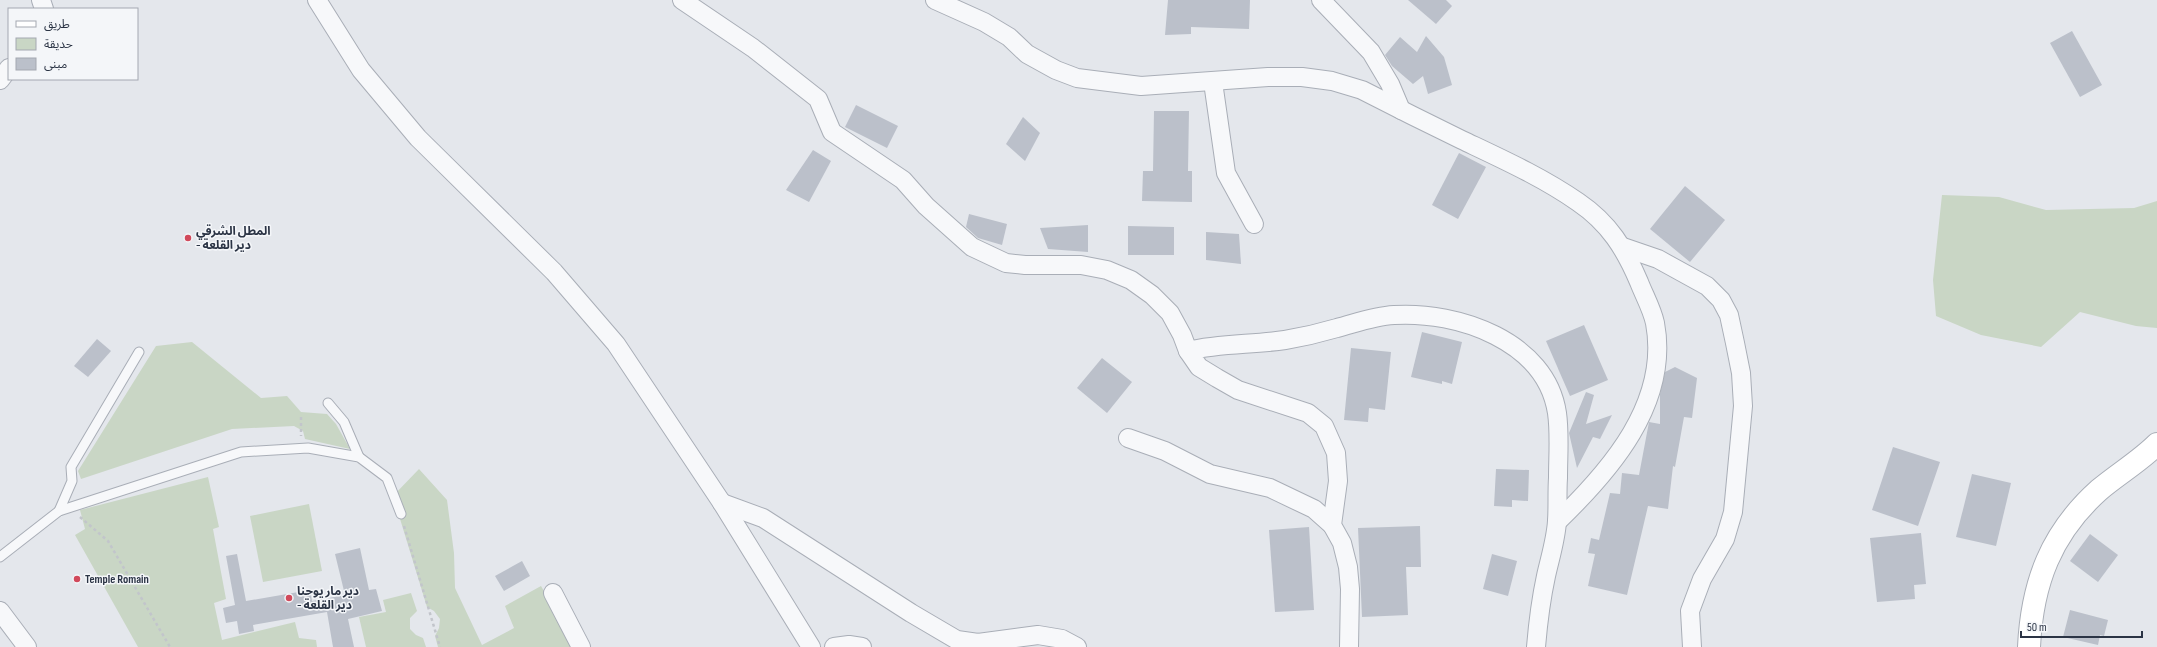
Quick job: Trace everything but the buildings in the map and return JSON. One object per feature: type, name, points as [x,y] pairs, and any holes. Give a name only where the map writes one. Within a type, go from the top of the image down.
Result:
[{"type":"main road","points":[[2029,647],[2034,603],[2045,562],[2058,536],[2074,514],[2100,490],[2157,444]]},
{"type":"street","points":[[317,0],[361,70],[418,138],[554,272],[616,344],[722,503],[811,647]]},
{"type":"street","points":[[682,0],[753,48],[818,99],[832,132],[903,180],[926,206],[972,247],[1006,263],[1025,265],[1081,265],[1106,270],[1131,280],[1152,295],[1170,313],[1182,335],[1188,351],[1199,367],[1238,390],[1308,413],[1324,426],[1336,453],[1338,481],[1332,525]]},
{"type":"street","points":[[935,0],[984,22],[1009,37],[1027,54],[1056,70],[1077,78],[1141,86],[1268,77],[1302,77],[1332,81],[1362,90],[1530,172],[1573,198],[1604,223],[1623,247],[1655,322],[1658,352],[1655,372],[1647,400],[1636,424],[1621,450],[1600,479],[1557,522]]},
{"type":"street","points":[[1321,0],[1371,52],[1390,84],[1401,110]]},
{"type":"street","points":[[0,80],[8,69]]},
{"type":"street","points":[[1213,82],[1226,173],[1254,224]]},
{"type":"street","points":[[1623,247],[1658,259],[1707,286],[1721,300],[1729,315],[1735,343],[1740,373],[1742,406],[1734,506],[1731,522],[1725,539],[1702,579],[1690,611],[1692,647]]},
{"type":"street","points":[[1188,351],[1207,346],[1253,345],[1284,340],[1316,334],[1360,321],[1394,315],[1440,317],[1459,320],[1516,348],[1542,376],[1552,393],[1557,413],[1559,446],[1557,522],[1541,603],[1536,647]]},
{"type":"street","points":[[1128,438],[1165,451],[1210,474],[1270,488],[1314,509],[1332,525],[1342,543],[1348,567],[1350,589],[1349,647]]},
{"type":"street","points":[[722,503],[763,518],[961,644],[1038,635],[1062,638],[1077,647]]},
{"type":"street","points":[[553,593],[581,647]]},
{"type":"street","points":[[0,611],[27,647]]},
{"type":"street","points":[[834,647],[849,645],[862,647]]},
{"type":"lane","points":[[59,510],[72,481],[71,467],[139,352]]},
{"type":"lane","points":[[328,403],[344,422],[359,457]]},
{"type":"lane","points":[[0,557],[59,510],[241,452],[308,448],[359,457],[387,478],[402,517]]},
{"type":"path","points":[[300,431],[301,417]]},
{"type":"path","points":[[70,507],[108,541],[163,638],[170,647]]},
{"type":"path","points":[[402,517],[440,647]]},
{"type":"green space","points":[[1942,195],[1999,197],[2046,210],[2134,208],[2157,201],[2157,328],[2136,326],[2080,312],[2041,347],[1981,335],[1936,316],[1933,280]]},
{"type":"green space","points":[[192,342],[261,398],[287,396],[301,412],[327,414],[336,424],[350,449],[305,439],[303,431],[294,426],[232,429],[81,479],[78,471],[156,346]]},
{"type":"green space","points":[[419,469],[447,500],[454,553],[455,588],[482,645],[514,628],[505,606],[541,586],[576,647],[438,647],[435,636],[439,628],[440,619],[434,611],[427,607],[393,496]]},
{"type":"green space","points":[[208,477],[219,527],[213,529],[226,599],[214,603],[222,640],[295,622],[299,638],[316,640],[317,647],[138,647],[75,535],[85,529],[80,510]]},
{"type":"green space","points":[[309,504],[322,571],[263,582],[250,516]]},
{"type":"green space","points":[[411,593],[417,611],[410,618],[410,629],[416,635],[423,638],[426,647],[366,647],[359,617],[386,612],[383,600]]},
{"type":"place","name":"المطل الشرقي - دير القلعة","points":[[188,238]]},
{"type":"place","name":"Temple Romain","points":[[77,579]]},
{"type":"place","name":"دير مار يوحنا - دير القلعة","points":[[289,598]]}]
